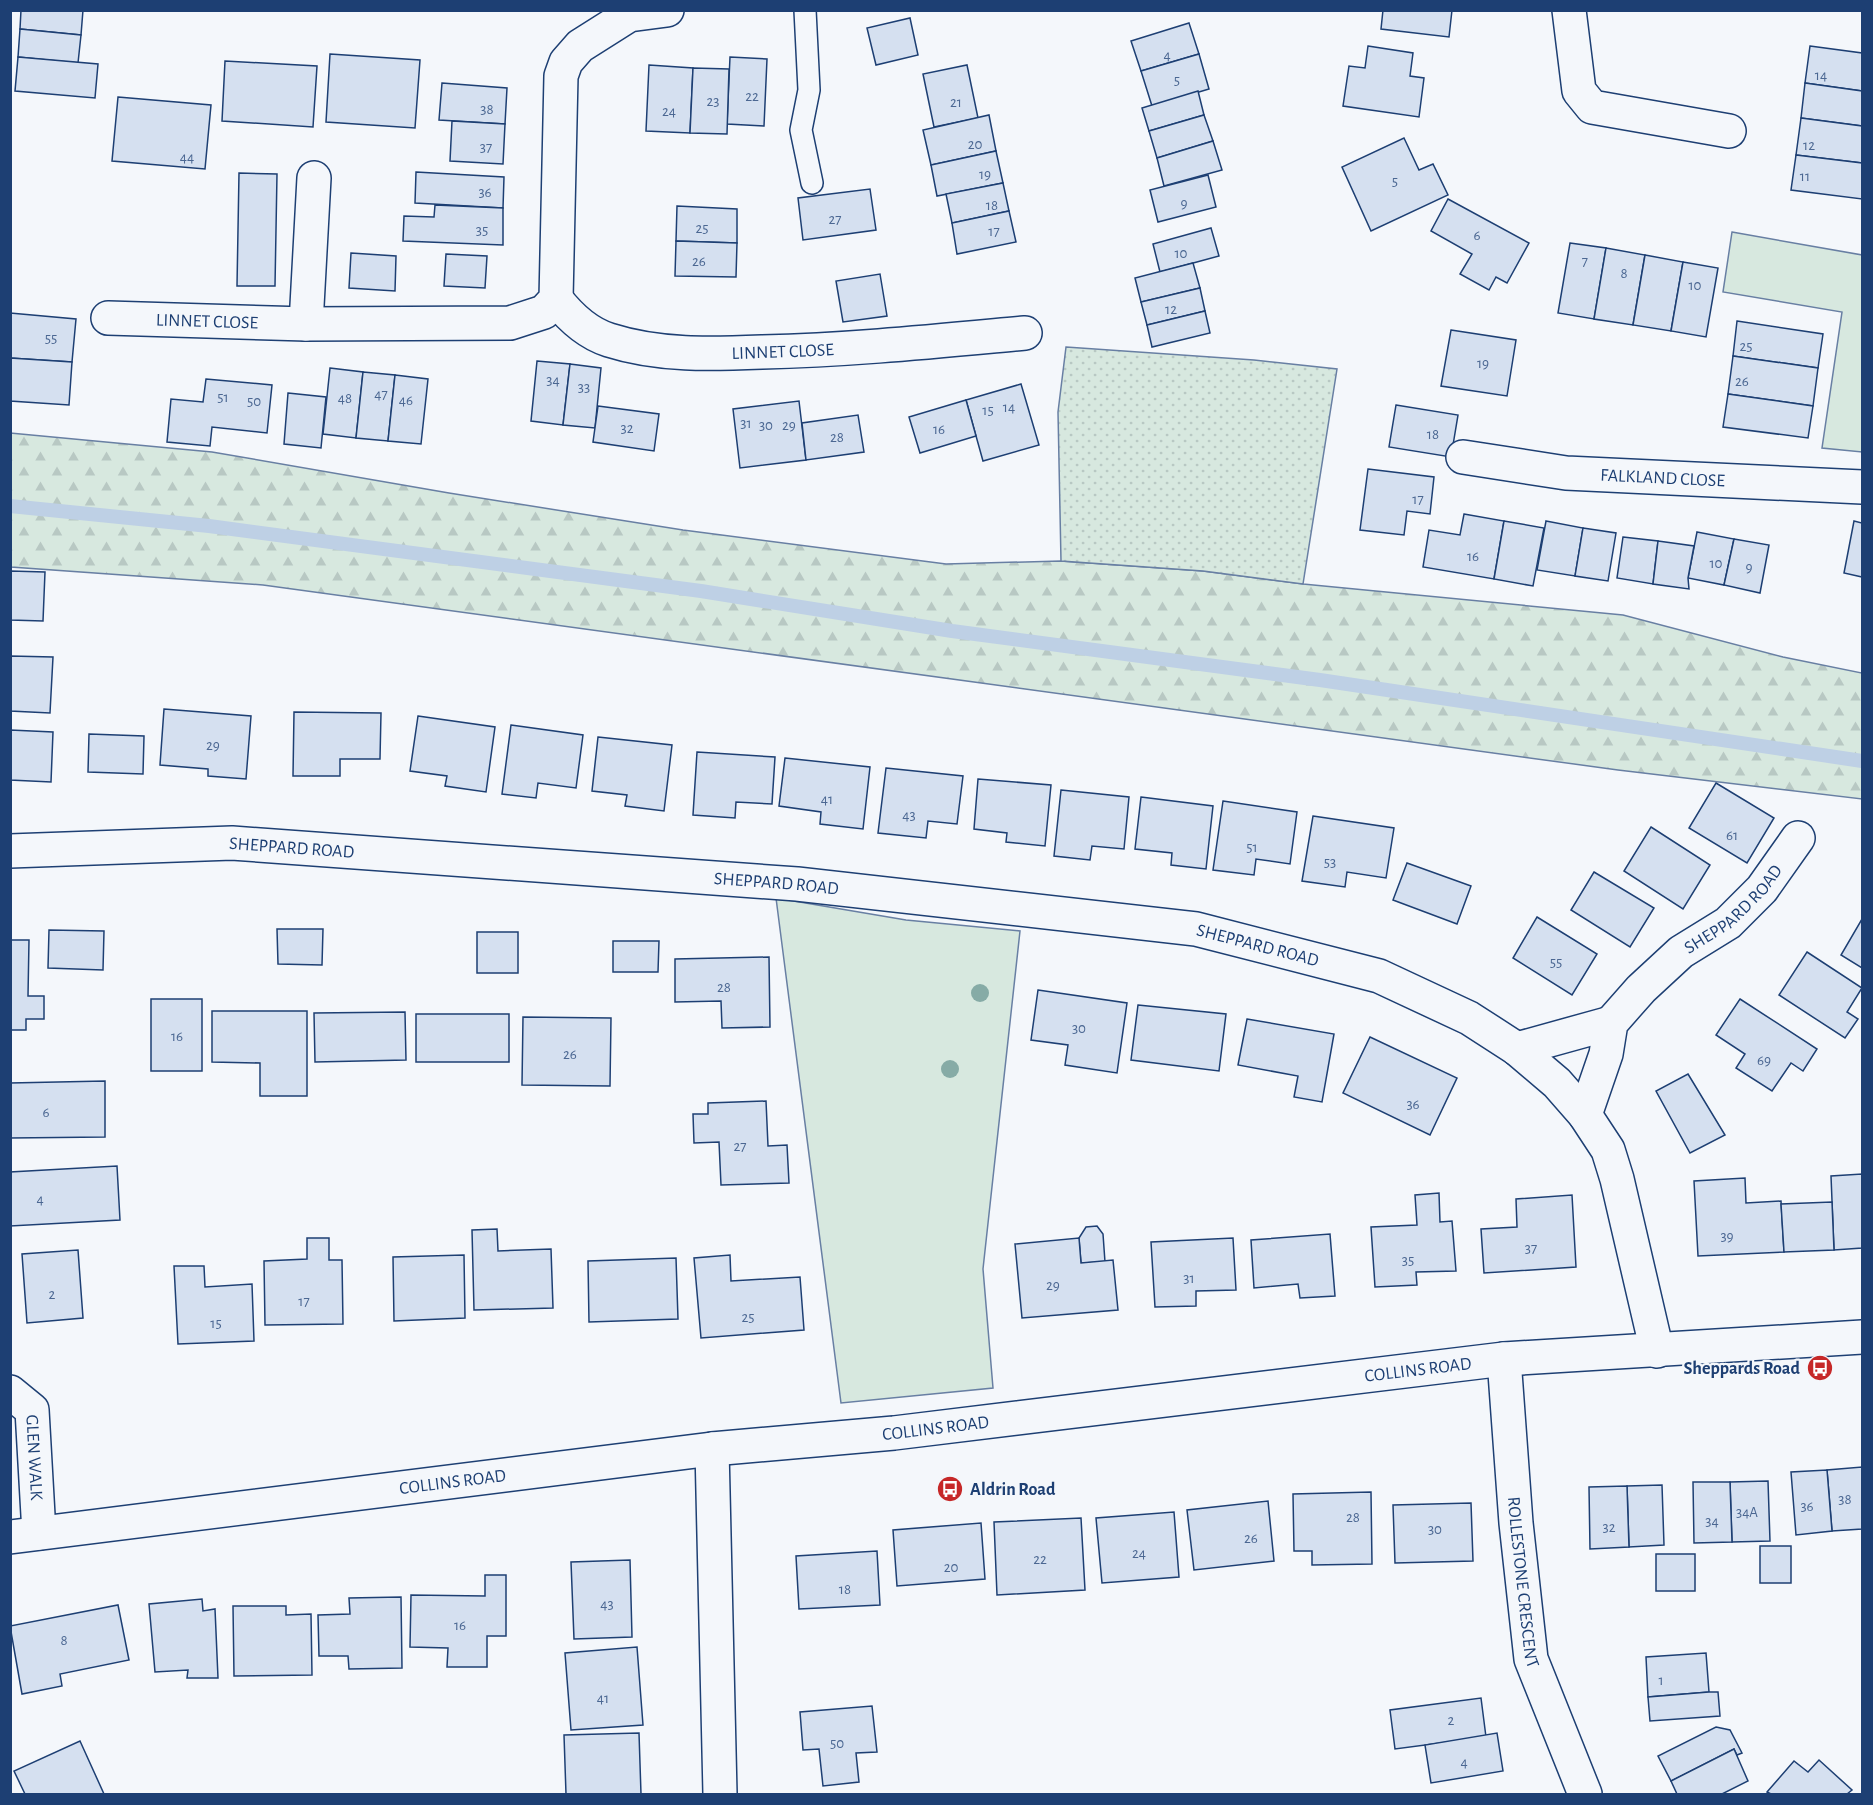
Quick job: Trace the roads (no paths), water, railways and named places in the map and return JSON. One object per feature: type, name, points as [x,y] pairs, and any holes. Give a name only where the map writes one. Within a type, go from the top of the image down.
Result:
[{"type":"street","points":[[556,300],[561,76],[566,62],[580,46],[629,15],[667,10]]},
{"type":"street","points":[[1569,10],[1579,91],[1592,107],[1729,131]]},
{"type":"street","points":[[306,324],[314,178]]},
{"type":"street","name":"LINNET CLOSE","points":[[108,318],[306,324],[510,323],[544,312],[556,300],[569,317],[594,333],[608,340],[657,351],[727,353],[826,350],[1025,333]]},
{"type":"street","name":"FALKLAND CLOSE","points":[[1463,457],[1566,473],[1863,487]]},
{"type":"street","name":"SHEPPARD ROAD","points":[[1611,1023],[1641,989],[1681,952],[1728,923],[1762,889],[1798,838]]},
{"type":"street","name":"SHEPPARD ROAD","points":[[10,851],[232,843],[797,884],[1197,929],[1379,976],[1469,1018],[1517,1049],[1557,1083],[1585,1115],[1608,1150],[1617,1179],[1657,1351]]},
{"type":"street","points":[[1517,1049],[1611,1023],[1606,1054],[1585,1115]]},
{"type":"street","name":"COLLINS ROAD","points":[[25,1535],[711,1449],[894,1433],[1504,1359],[1863,1337]]},
{"type":"street","name":"ROLLESTONE CRESCENT","points":[[1504,1359],[1516,1523],[1531,1659],[1585,1794]]},
{"type":"street","name":"GLEN WALK","points":[[10,1392],[32,1410],[25,1535]]},
{"type":"street","points":[[711,1449],[720,1794]]},
{"type":"lane","points":[[805,10],[809,90],[801,130],[812,183]]},
{"type":"waterway","points":[[10,506],[209,526],[701,591],[952,631],[1320,680],[1862,761]]},
{"type":"place","name":"Sheppards Road","points":[[1820,1368]]},
{"type":"place","name":"Aldrin Road","points":[[950,1489]]}]
